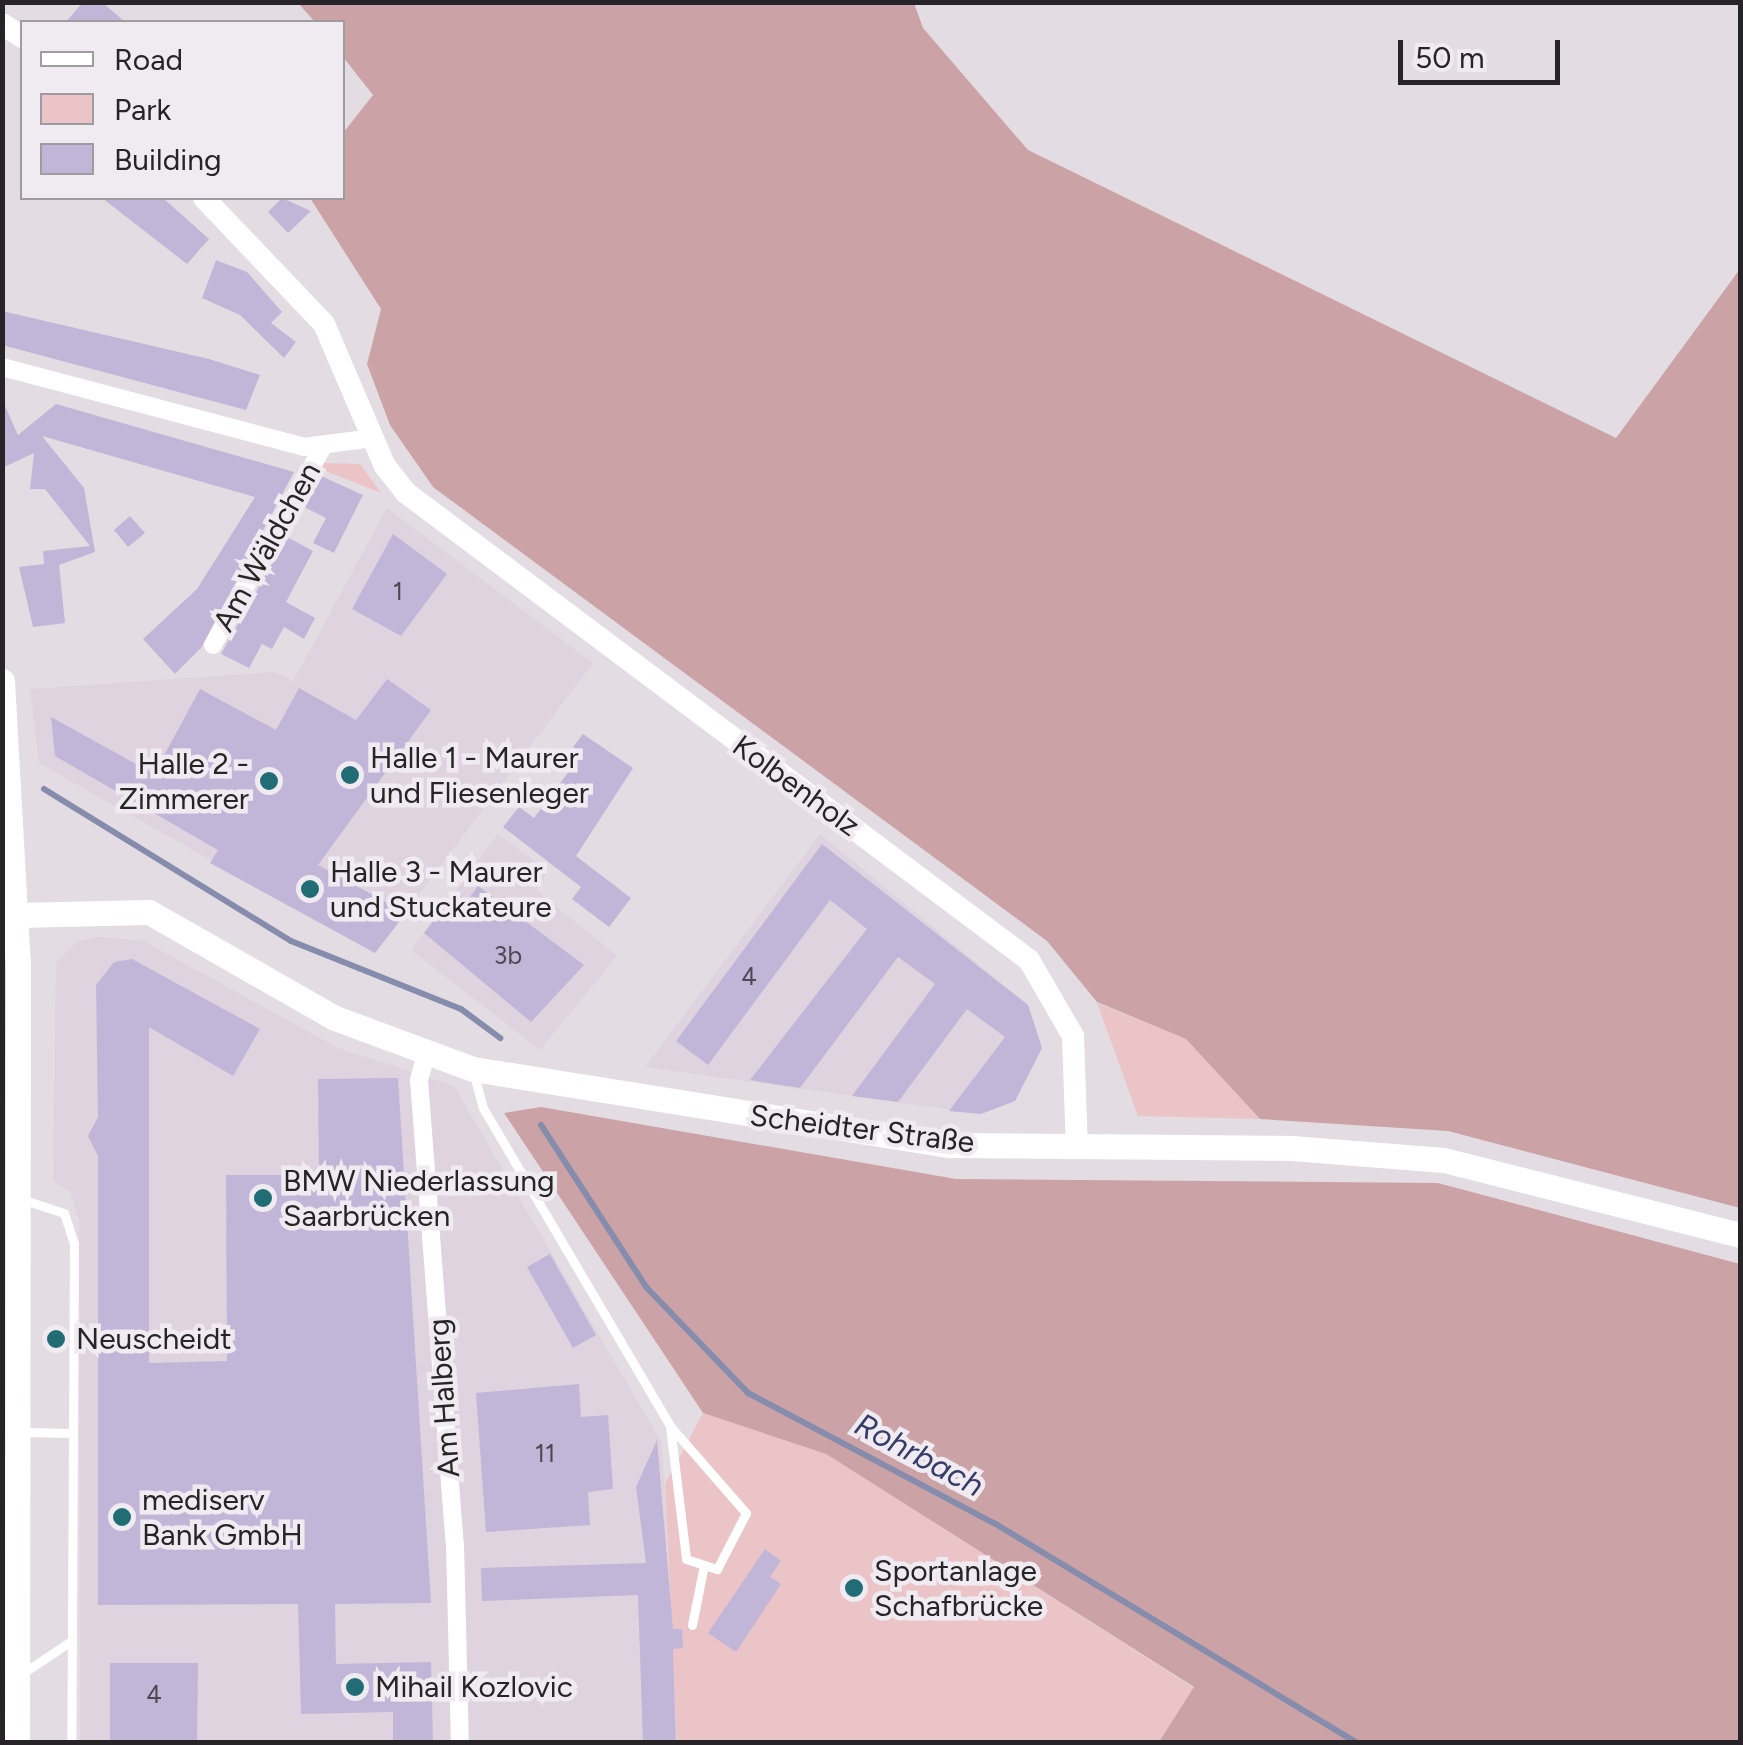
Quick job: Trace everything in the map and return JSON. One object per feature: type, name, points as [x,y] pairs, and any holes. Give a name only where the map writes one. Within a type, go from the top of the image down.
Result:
[{"type":"main road","points":[[2,681],[18,1199],[17,1742]]},
{"type":"main road","name":"Scheidter Straße","points":[[9,916],[149,912],[335,1018],[426,1055],[473,1068],[878,1137],[1077,1148],[1292,1148],[1444,1160],[1740,1236]]},
{"type":"street","points":[[2,367],[321,450],[374,438],[324,324],[206,200]]},
{"type":"street","name":"Kolbenholz","points":[[374,438],[403,490],[1029,960],[1073,1036],[1077,1148]]},
{"type":"street","name":"Am Wäldchen","points":[[213,644],[321,450]]},
{"type":"street","name":"Am Halberg","points":[[426,1055],[419,1080],[455,1544],[460,1742]]},
{"type":"lane","points":[[473,1068],[483,1108],[670,1426],[746,1513],[716,1569],[686,1559],[670,1426]]},
{"type":"lane","points":[[18,1199],[55,1208],[71,1226],[71,1742]]},
{"type":"lane","points":[[19,1432],[73,1433]]},
{"type":"lane","points":[[692,1625],[704,1565]]},
{"type":"lane","points":[[17,1677],[72,1640]]},
{"type":"shaded area","points":[[298,3],[914,3],[923,28],[1028,150],[1616,438],[1740,269],[1740,1208],[1448,1131],[1260,1119],[1186,1039],[1097,1002],[1047,941],[433,487],[390,425],[367,364],[381,309],[311,200],[345,200],[345,130],[373,95],[345,60],[345,20],[313,20]]},
{"type":"shaded area","points":[[387,508],[593,663],[375,953],[39,763],[30,689],[275,672],[293,681]]},
{"type":"shaded area","points":[[498,834],[548,871],[536,890],[617,956],[540,1050],[411,950]]},
{"type":"shaded area","points":[[820,834],[1028,1005],[1042,1048],[1015,1101],[981,1114],[645,1067]]},
{"type":"shaded area","points":[[98,937],[144,941],[338,1048],[454,1086],[662,1443],[677,1742],[80,1742],[79,1220],[70,1192],[53,1181],[56,962],[78,941]]},
{"type":"shaded area","points":[[541,1107],[956,1179],[1438,1183],[1740,1264],[1740,1742],[1159,1742],[1194,1687],[826,1454],[703,1413],[504,1113]]},
{"type":"green space","points":[[324,463],[360,464],[381,493],[321,469]]},
{"type":"green space","points":[[1097,1003],[1186,1039],[1260,1119],[1138,1116]]},
{"type":"green space","name":"Sportanlage Schafbrücke","points":[[703,1413],[826,1454],[1194,1688],[1159,1742],[677,1742],[665,1484]]},
{"type":"building","points":[[83,2],[102,2],[123,20],[68,20]]},
{"type":"building","points":[[105,200],[165,200],[209,239],[187,264]]},
{"type":"building","points":[[280,200],[311,211],[288,233],[268,212]]},
{"type":"building","points":[[216,260],[247,272],[282,312],[271,323],[296,342],[284,358],[240,315],[202,298]]},
{"type":"building","points":[[2,311],[209,359],[260,375],[246,410],[2,345]]},
{"type":"building","points":[[2,399],[18,435],[56,404],[294,472],[201,648],[175,674],[143,639],[197,589],[255,497],[42,436],[84,488],[95,552],[59,565],[65,623],[33,627],[19,567],[44,564],[43,551],[90,546],[45,489],[30,489],[34,453],[2,468]]},
{"type":"building","points":[[321,476],[363,495],[334,553],[313,543],[326,518],[304,507]]},
{"type":"building","points":[[130,516],[145,533],[128,547],[114,530]]},
{"type":"building","points":[[393,534],[447,574],[401,636],[352,609]]},
{"type":"building","points":[[287,537],[313,551],[286,602],[315,618],[304,639],[284,627],[272,649],[262,644],[249,668],[221,654]]},
{"type":"building","points":[[387,679],[431,710],[318,865],[406,913],[375,953],[210,863],[218,850],[55,756],[51,717],[154,774],[200,689],[276,730],[299,688],[356,720]]},
{"type":"building","points":[[583,734],[633,768],[576,856],[631,898],[609,927],[572,899],[581,887],[503,827],[519,807],[534,818],[582,754],[573,747]]},
{"type":"building","points":[[822,844],[1028,1005],[1042,1048],[1015,1101],[981,1114],[949,1111],[1005,1037],[967,1009],[898,1102],[852,1096],[935,984],[898,957],[800,1088],[750,1080],[867,929],[830,900],[708,1065],[676,1041]]},
{"type":"building","points":[[478,886],[584,965],[531,1022],[424,933],[455,892],[467,901]]},
{"type":"building","points":[[132,959],[260,1029],[233,1076],[149,1027],[149,1363],[227,1361],[226,1175],[319,1175],[318,1079],[398,1078],[431,1603],[335,1604],[336,1664],[431,1662],[433,1742],[393,1742],[393,1712],[301,1714],[298,1604],[98,1605],[98,1156],[88,1136],[98,1117],[96,985],[114,962]]},
{"type":"building","points":[[550,1254],[596,1335],[573,1348],[527,1267]]},
{"type":"building","points":[[579,1384],[581,1417],[608,1415],[613,1489],[588,1492],[590,1525],[486,1532],[476,1393]]},
{"type":"building","points":[[657,1440],[673,1629],[682,1629],[683,1648],[673,1649],[676,1742],[643,1742],[638,1595],[482,1601],[481,1568],[646,1563],[636,1487]]},
{"type":"building","points":[[765,1549],[781,1561],[770,1577],[781,1584],[736,1652],[708,1633]]},
{"type":"building","points":[[110,1663],[198,1663],[197,1742],[110,1742]]},
{"type":"waterway","name":"Rohrbach","points":[[44,789],[291,941],[461,1009],[500,1038]]},
{"type":"waterway","name":"Rohrbach","points":[[541,1125],[647,1288],[748,1393],[994,1523],[1356,1742]]},
{"type":"place","name":"Halle 1 - Maurer und Fliesenleger","points":[[350,775]]},
{"type":"place","name":"Halle 2 - Zimmerer","points":[[269,781]]},
{"type":"place","name":"Halle 3 - Maurer und Stuckateure","points":[[310,889]]},
{"type":"place","name":"BMW Niederlassung Saarbrücken","points":[[263,1198]]},
{"type":"place","name":"Neuscheidt","points":[[56,1339]]},
{"type":"place","name":"mediserv Bank GmbH","points":[[122,1517]]},
{"type":"place","name":"Sportanlage Schafbrücke","points":[[854,1588]]},
{"type":"place","name":"Mihail Kozlovic","points":[[355,1687]]}]
